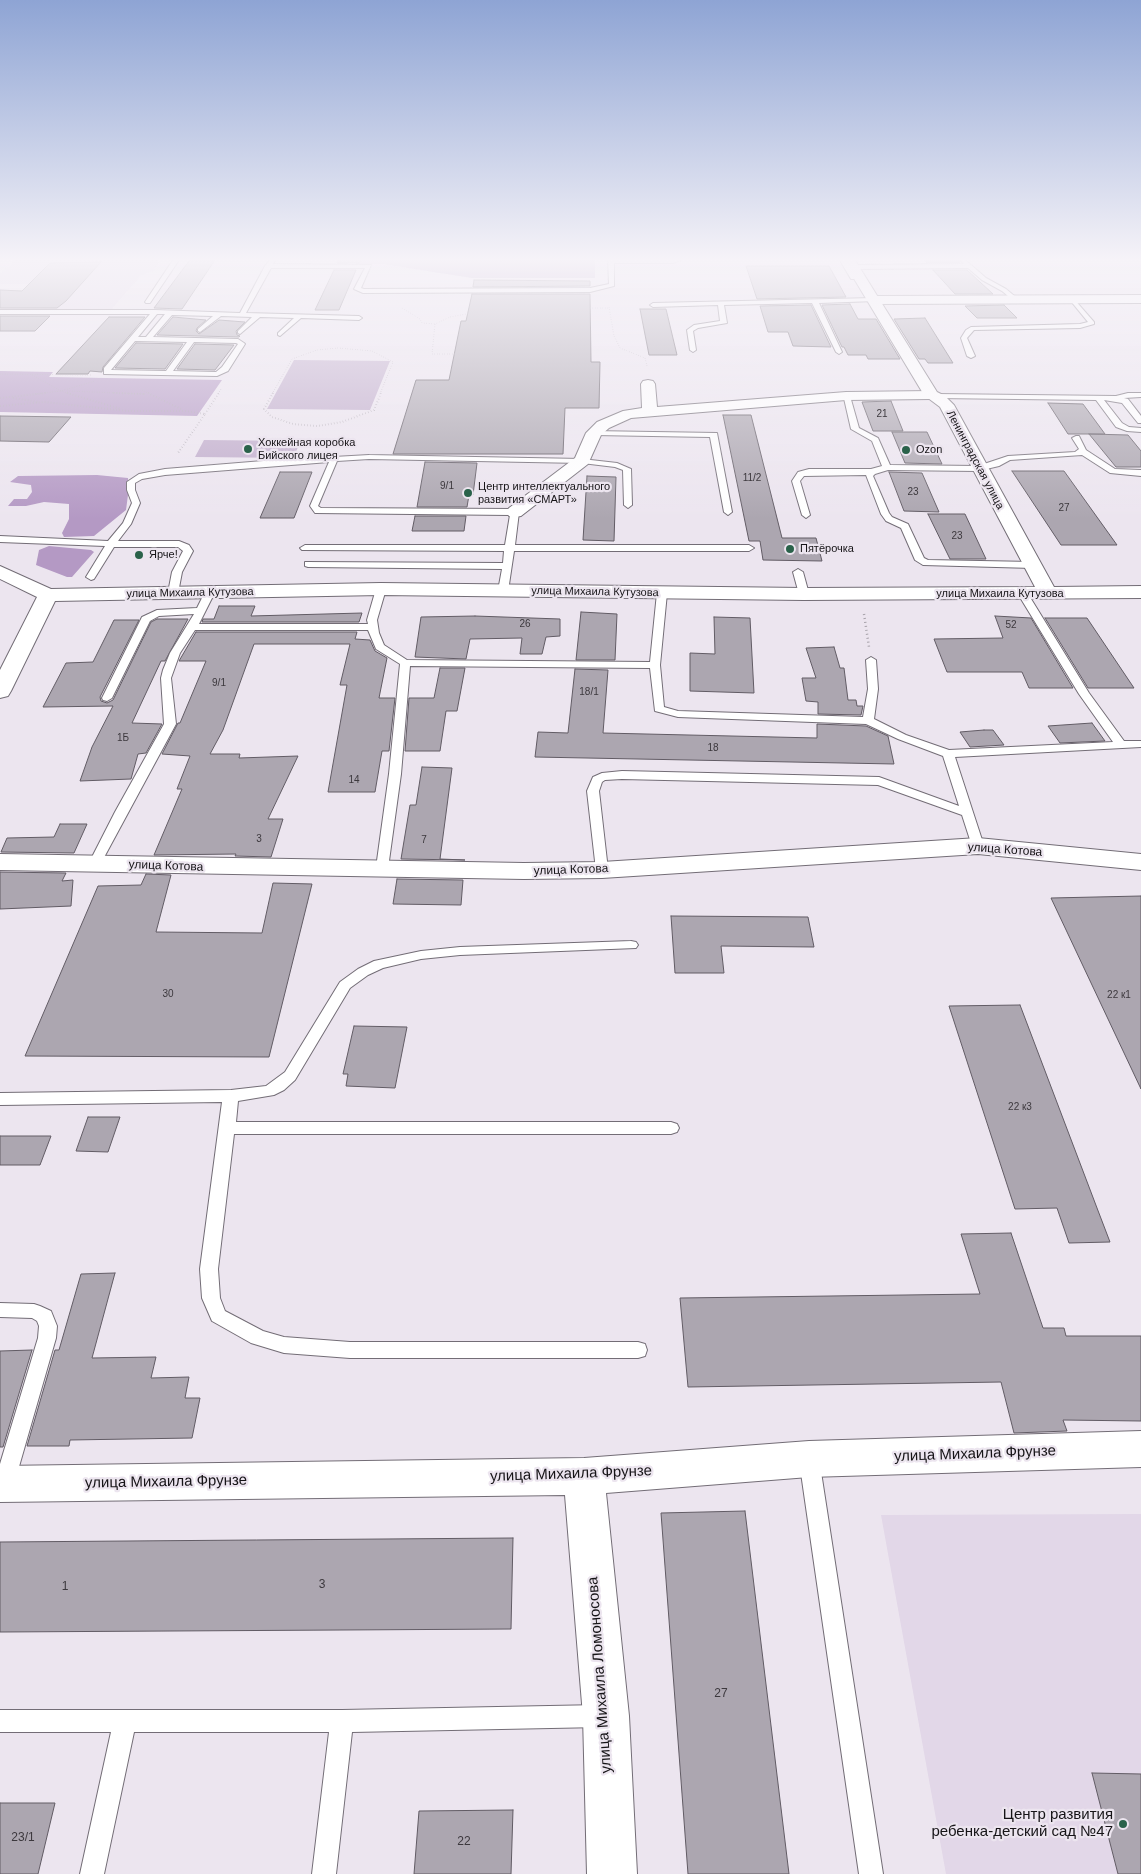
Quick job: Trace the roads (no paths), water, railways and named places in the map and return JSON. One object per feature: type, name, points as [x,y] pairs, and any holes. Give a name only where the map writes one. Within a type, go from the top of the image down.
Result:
[{"type":"street","name":"Ленинградская улица","points":[[902,344],[934,395],[946,405],[978,469],[1048,593]]},
{"type":"street","points":[[648,384],[650,411]]},
{"type":"street","points":[[515,512],[582,461],[594,433],[603,425],[628,414],[846,396],[934,395]]},
{"type":"street","points":[[0,572],[48,595],[0,691]]},
{"type":"street","name":"улица Михаила Кутузова","points":[[48,595],[381,589],[804,594],[1141,592]]},
{"type":"street","name":"улица Котова","points":[[0,862],[206,867],[524,871],[602,870],[978,846],[1141,862]]},
{"type":"street","name":"улица Михаила Фрунзе","points":[[2,1484],[584,1476],[809,1459],[1141,1449]]},
{"type":"street","name":"улица Михаила Ломоносова","points":[[584,1476],[606,1716],[612,1874]]},
{"type":"lane","points":[[128,344],[107,372],[217,374],[225,370],[242,344]]},
{"type":"lane","points":[[167,374],[189,344]]},
{"type":"lane","points":[[692,344],[693,350]]},
{"type":"lane","points":[[836,344],[840,352]]},
{"type":"lane","points":[[967,344],[971,356]]},
{"type":"lane","points":[[934,395],[1118,398],[1128,395],[1141,395]]},
{"type":"lane","points":[[846,396],[855,429],[874,440],[887,467]]},
{"type":"lane","points":[[1098,397],[1120,411],[1141,421]]},
{"type":"lane","points":[[1118,398],[1125,401],[1120,411],[1122,427],[1141,430]]},
{"type":"lane","points":[[594,433],[714,436],[728,512]]},
{"type":"lane","points":[[1076,438],[1082,451],[1100,465],[1113,471],[1141,473]]},
{"type":"lane","points":[[806,515],[796,481],[801,474],[809,472],[872,472],[887,467],[978,469],[996,464],[1008,458],[1070,455],[1082,451]]},
{"type":"lane","points":[[91,577],[111,544],[127,524],[136,503],[131,490],[131,482],[139,477],[165,472],[262,463],[369,457],[582,461],[617,465],[628,469],[628,505]]},
{"type":"lane","points":[[333,460],[314,506],[318,511],[515,512],[503,591]]},
{"type":"lane","points":[[872,472],[869,476],[885,514],[889,519],[905,526],[920,560],[932,564],[1032,565]]},
{"type":"lane","points":[[0,539],[111,544],[170,542],[186,547],[188,551],[177,572],[172,593]]},
{"type":"lane","points":[[306,548],[748,548]]},
{"type":"lane","points":[[308,564],[506,566]]},
{"type":"lane","points":[[798,572],[804,594]]},
{"type":"lane","points":[[381,589],[372,620],[372,627],[380,648],[405,663],[655,665]]},
{"type":"lane","points":[[95,863],[170,724],[166,678],[175,653],[192,628],[210,592]]},
{"type":"lane","points":[[662,593],[655,665],[658,705],[659,708],[669,713],[868,721],[902,737],[948,754],[1141,744]]},
{"type":"lane","points":[[1023,594],[1084,694],[1121,745]]},
{"type":"lane","points":[[107,698],[146,619],[157,613],[200,611]]},
{"type":"lane","points":[[192,628],[372,627]]},
{"type":"lane","points":[[868,721],[873,689],[871,660]]},
{"type":"lane","points":[[382,868],[395,774],[405,663]]},
{"type":"lane","points":[[948,754],[978,846]]},
{"type":"lane","points":[[602,870],[593,791],[597,780],[602,777],[632,775],[879,781],[966,813]]},
{"type":"lane","points":[[0,1099],[231,1096],[254,1094],[279,1086],[296,1067],[345,985],[363,972],[379,964],[421,955],[460,951],[631,945]]},
{"type":"lane","points":[[231,1096],[209,1269],[211,1298],[218,1316],[258,1338],[284,1345],[311,1348],[350,1350],[638,1350]]},
{"type":"lane","points":[[227,1128],[671,1128]]},
{"type":"lane","points":[[0,1310],[34,1311],[45,1316],[48,1326],[48,1338],[2,1484]]},
{"type":"lane","points":[[809,1459],[871,1874]]},
{"type":"lane","points":[[0,1721],[342,1721],[606,1716]]},
{"type":"lane","points":[[92,1874],[125,1721]]},
{"type":"lane","points":[[324,1874],[342,1721]]},
{"type":"place","name":"Хоккейная коробка Бийского лицея","points":[[248,449]]},
{"type":"place","name":"Ozon","points":[[906,450]]},
{"type":"place","name":"Центр интеллектуального развития «СМАРТ»","points":[[468,493]]},
{"type":"place","name":"Пятёрочка","points":[[790,549]]},
{"type":"place","name":"Ярче!","points":[[139,555]]},
{"type":"place","name":"Центр развития ребенка-детский сад №47","points":[[1123,1824]]}]
